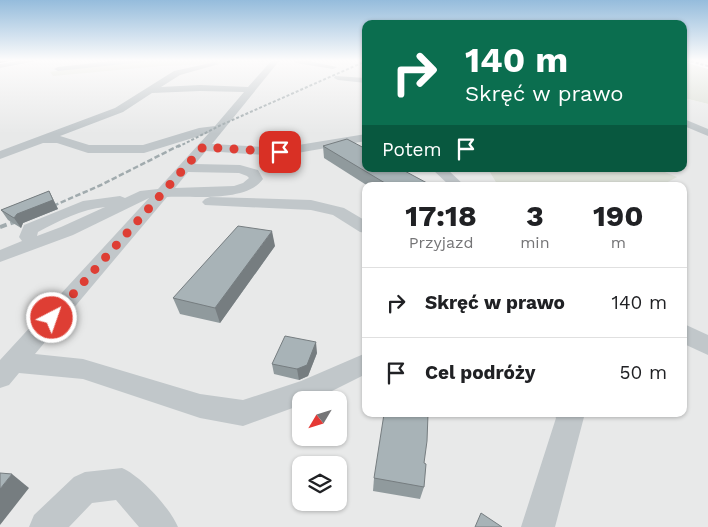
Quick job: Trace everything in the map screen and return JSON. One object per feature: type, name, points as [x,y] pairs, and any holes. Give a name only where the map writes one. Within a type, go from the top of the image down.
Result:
[{"type":"street","points":[[7,369],[203,147],[249,90],[256,85]]},
{"type":"street","points":[[150,90],[200,88],[249,90]]},
{"type":"street","points":[[687,124],[708,134]]},
{"type":"street","points":[[0,142],[58,139],[88,149],[144,149],[203,130],[218,129]]},
{"type":"street","points":[[687,134],[708,134]]},
{"type":"street","points":[[203,147],[280,152],[362,139]]},
{"type":"street","points":[[158,197],[235,190],[248,186],[256,179],[252,172],[240,169],[184,168]]},
{"type":"street","points":[[442,172],[454,182]]},
{"type":"street","points":[[0,256],[40,241],[31,241],[28,236],[30,229],[57,216],[88,204],[133,199],[145,194],[158,197],[311,206],[338,211],[362,226]]},
{"type":"street","points":[[687,335],[708,346]]},
{"type":"street","points":[[538,527],[570,417]]},
{"type":"street","points":[[46,527],[85,488],[122,484],[161,527]]},
{"type":"lane","points":[[0,155],[118,110],[159,85]]},
{"type":"lane","points":[[7,369],[83,369],[200,406],[243,414],[308,391],[362,365]]},
{"type":"shaded area","points":[[0,85],[362,85],[362,172],[490,172],[496,182],[362,182],[362,417],[687,417],[687,182],[668,182],[676,177],[665,172],[687,172],[687,99],[708,104],[708,527],[0,527]]},
{"type":"shaded area","points":[[687,85],[708,85],[708,104],[687,99]]},
{"type":"shaded area","points":[[490,172],[665,172],[677,177],[668,182],[496,182]]},
{"type":"building","points":[[347,139],[362,147],[362,169],[323,146]]},
{"type":"building","points":[[367,172],[407,172],[425,182],[383,182]]},
{"type":"building","points":[[49,191],[53,200],[17,214],[14,218],[1,210]]},
{"type":"building","points":[[238,226],[272,231],[215,308],[173,298]]},
{"type":"building","points":[[285,336],[316,342],[307,365],[297,369],[272,364]]},
{"type":"building","points":[[384,417],[428,417],[424,487],[374,478]]},
{"type":"building","points":[[0,473],[12,474],[0,489]]},
{"type":"building","points":[[481,513],[502,527],[475,527]]},
{"type":"railway","points":[[178,147],[221,125],[313,85]]},
{"type":"railway","points":[[46,209],[101,185],[180,145]]},
{"type":"railway","points":[[44,210],[49,208]]},
{"type":"railway","points":[[0,227],[26,218]]},
{"type":"route","points":[[52,318],[203,147],[280,152]]}]
